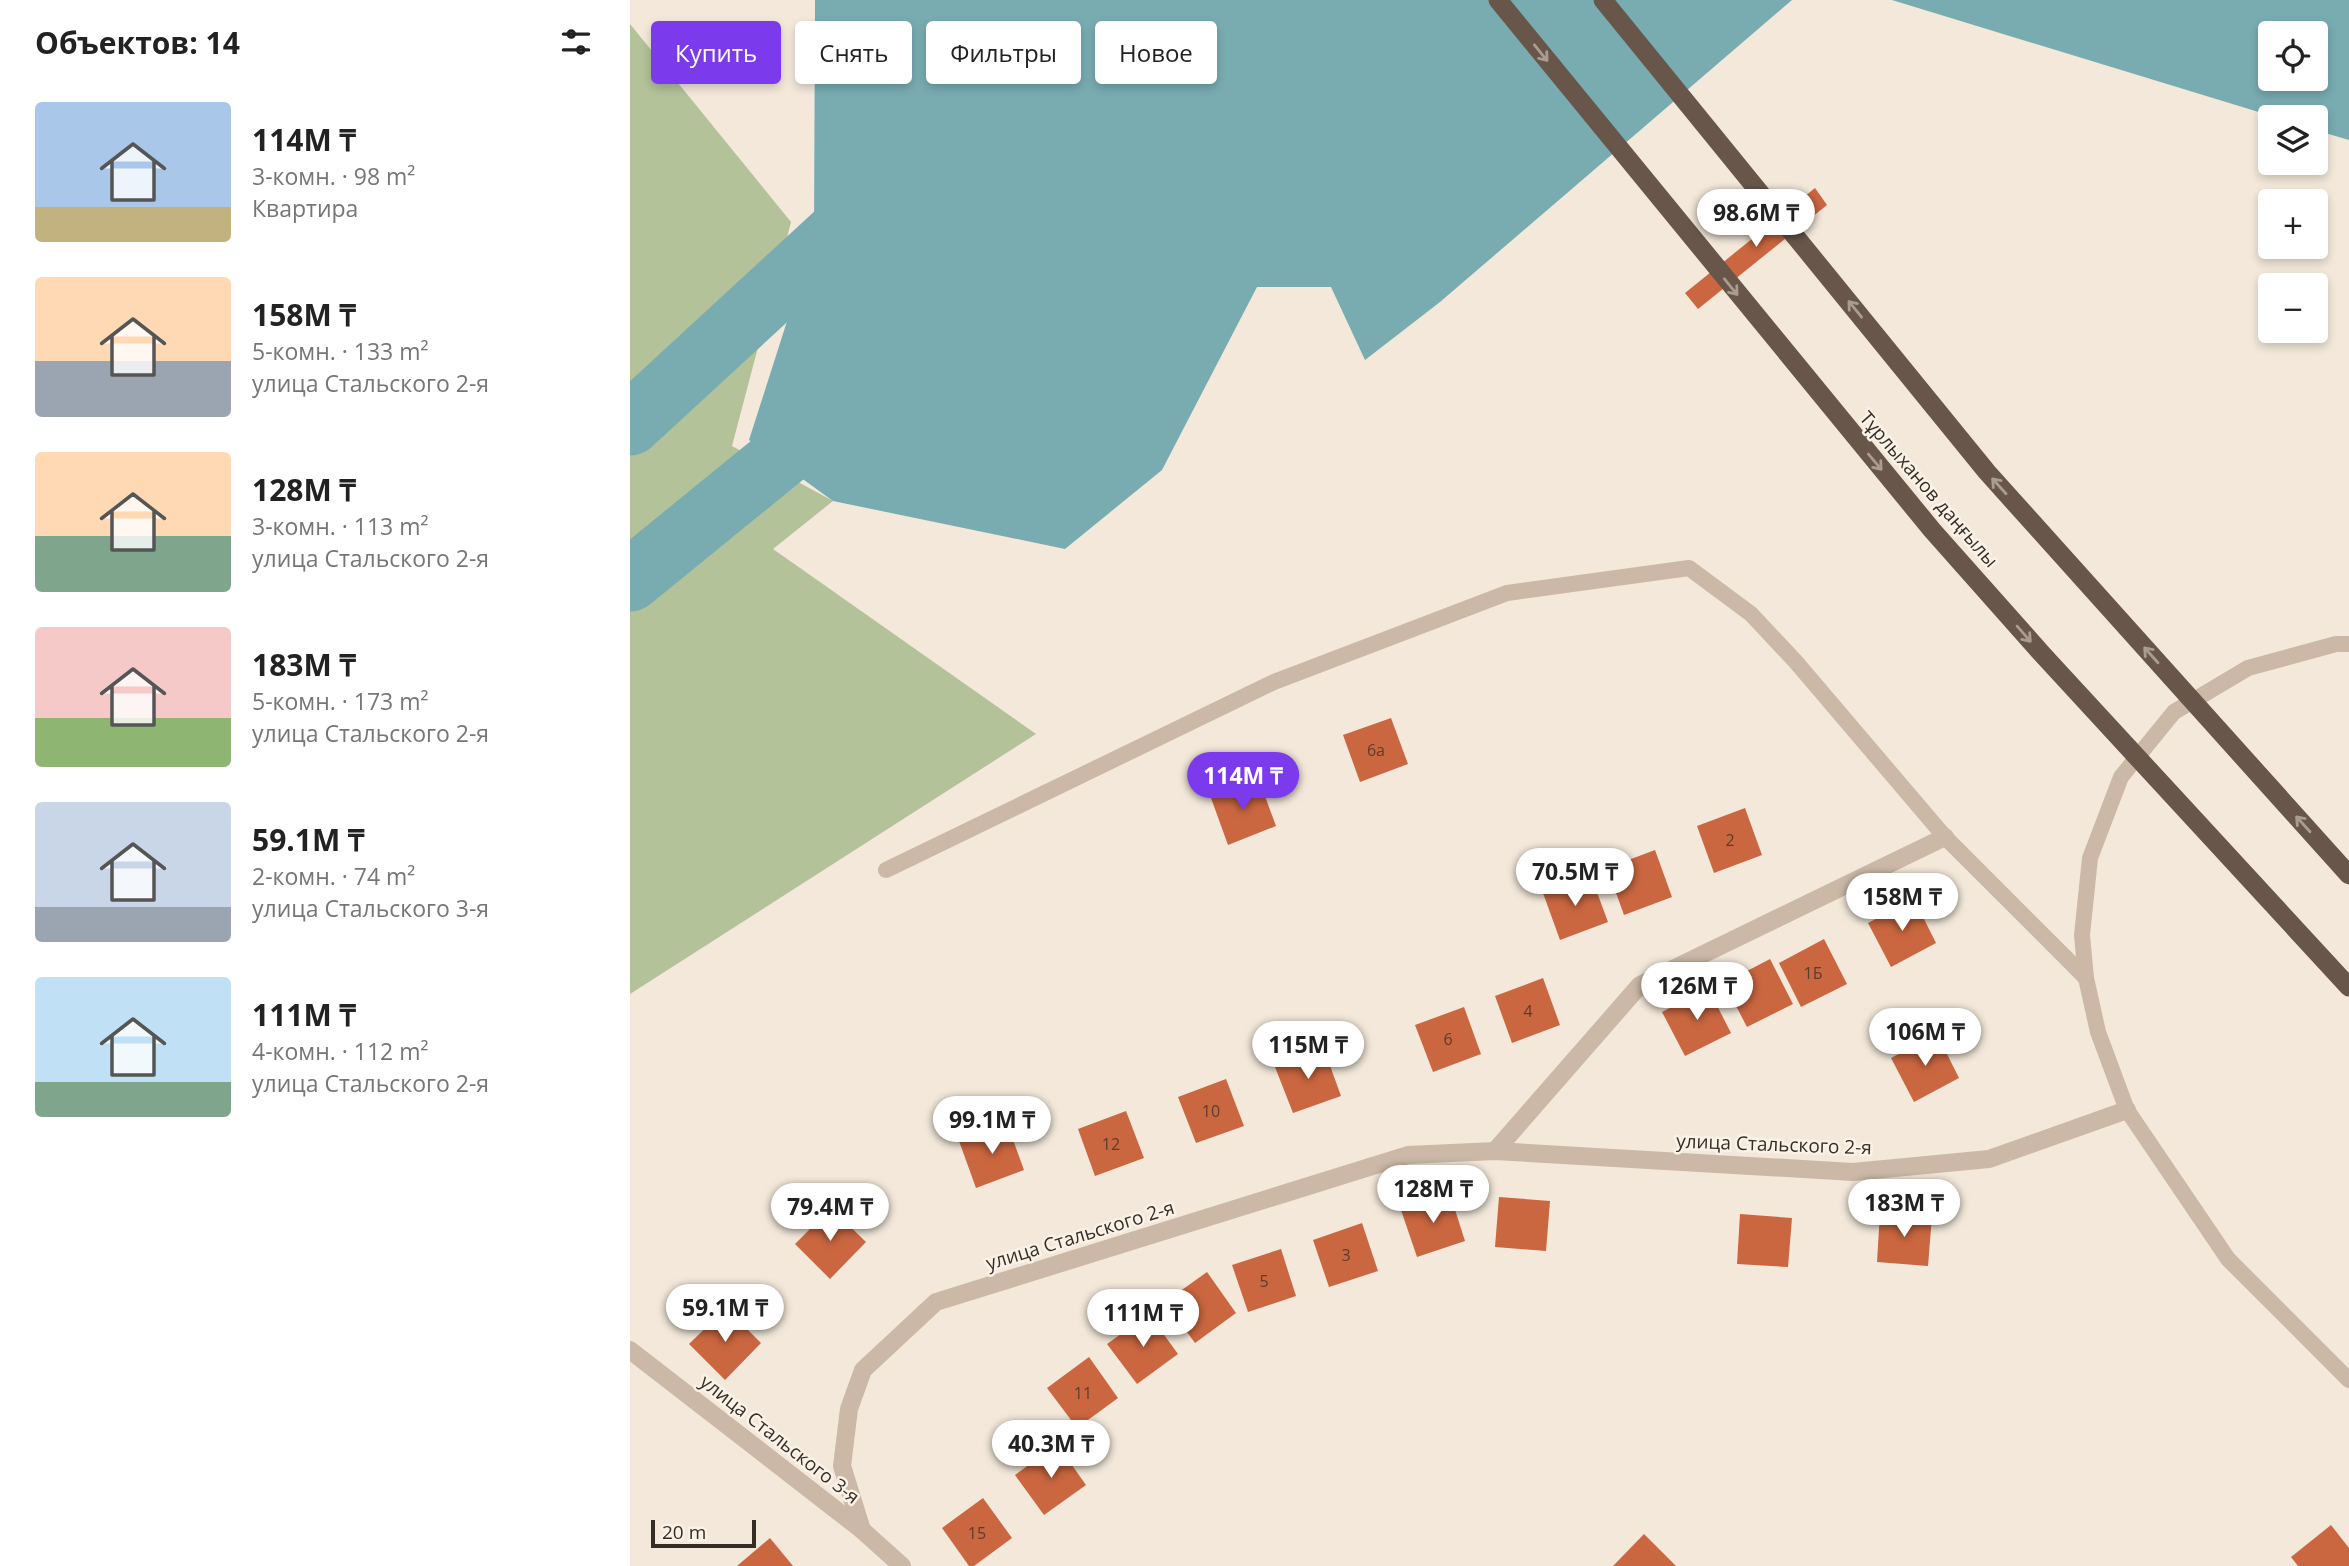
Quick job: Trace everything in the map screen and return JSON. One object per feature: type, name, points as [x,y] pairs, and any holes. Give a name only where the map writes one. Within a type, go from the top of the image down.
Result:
[{"type":"highway","name":"Тұрлыханов даңғылы","points":[[1498,0],[1932,530],[2043,655],[2349,987]]},
{"type":"highway","points":[[1603,0],[1987,472],[2349,875]]},
{"type":"street","points":[[1495,1151],[1640,985],[1945,837]]},
{"type":"street","name":"улица Стальского 2-я","points":[[863,1530],[842,1466],[849,1409],[863,1370],[936,1302],[1408,1155],[1495,1151],[1853,1172],[1989,1159],[2127,1110]]},
{"type":"street","name":"улица Стальского 3-я","points":[[630,1350],[863,1530],[902,1566]]},
{"type":"lane","points":[[886,870],[1274,682],[1507,593],[1689,568],[1760,624],[1945,837],[2086,978]]},
{"type":"lane","points":[[2349,645],[2336,644],[2248,668],[2174,712],[2121,777],[2090,858],[2082,935],[2086,978],[2098,1032],[2127,1110],[2228,1259],[2349,1380]]},
{"type":"green space","points":[[630,24],[651,50],[651,84],[679,84],[791,222],[732,446],[833,501],[773,549],[1036,734],[630,994]]},
{"type":"water","points":[[815,0],[1792,0],[1440,302],[1365,360],[1331,287],[1257,287],[1162,470],[1065,549],[833,501],[749,440],[814,237],[815,84],[912,84],[912,21],[815,21]]},
{"type":"water","points":[[1892,0],[2349,0],[2349,140],[2328,134],[2328,105],[2258,105],[2258,112]]},
{"type":"building","points":[[1815,188],[1827,205],[1698,309],[1685,293]]},
{"type":"building","points":[[1391,718],[1408,764],[1360,782],[1343,735]]},
{"type":"building","points":[[1259,780],[1276,826],[1228,845],[1211,798]]},
{"type":"building","points":[[1745,808],[1762,855],[1714,873],[1697,826]]},
{"type":"building","points":[[1655,850],[1672,897],[1624,915],[1607,868]]},
{"type":"building","points":[[1591,876],[1608,922],[1560,940],[1543,893]]},
{"type":"building","points":[[1914,899],[1936,943],[1891,967],[1868,923]]},
{"type":"building","points":[[1824,939],[1847,984],[1801,1007],[1779,963]]},
{"type":"building","points":[[1770,959],[1793,1004],[1747,1027],[1724,983]]},
{"type":"building","points":[[1543,978],[1560,1025],[1512,1043],[1495,996]]},
{"type":"building","points":[[1708,988],[1731,1033],[1685,1056],[1662,1012]]},
{"type":"building","points":[[1464,1007],[1481,1054],[1433,1072],[1415,1025]]},
{"type":"building","points":[[1937,1034],[1959,1078],[1914,1102],[1891,1058]]},
{"type":"building","points":[[1324,1049],[1341,1096],[1293,1113],[1275,1067]]},
{"type":"building","points":[[1226,1079],[1244,1126],[1196,1143],[1178,1097]]},
{"type":"building","points":[[1126,1111],[1144,1158],[1095,1176],[1078,1129]]},
{"type":"building","points":[[1007,1123],[1024,1170],[976,1188],[959,1141]]},
{"type":"building","points":[[1450,1194],[1465,1241],[1417,1257],[1401,1210]]},
{"type":"building","points":[[1499,1197],[1550,1201],[1546,1251],[1495,1247]]},
{"type":"building","points":[[831,1208],[866,1242],[830,1279],[795,1244]]},
{"type":"building","points":[[1880,1212],[1932,1216],[1928,1266],[1877,1262]]},
{"type":"building","points":[[1740,1214],[1792,1218],[1788,1267],[1737,1264]]},
{"type":"building","points":[[1362,1223],[1378,1271],[1329,1287],[1313,1240]]},
{"type":"building","points":[[1281,1249],[1296,1296],[1248,1312],[1232,1265]]},
{"type":"building","points":[[1207,1272],[1236,1313],[1195,1343],[1165,1302]]},
{"type":"building","points":[[726,1308],[761,1343],[725,1380],[689,1344]]},
{"type":"building","points":[[1149,1314],[1178,1354],[1137,1384],[1107,1344]]},
{"type":"building","points":[[1089,1357],[1118,1398],[1077,1428],[1047,1388]]},
{"type":"building","points":[[1057,1444],[1086,1485],[1044,1515],[1015,1475]]},
{"type":"building","points":[[983,1498],[1012,1538],[974,1566],[969,1566],[942,1528]]},
{"type":"building","points":[[2331,1525],[2349,1548],[2349,1566],[2298,1566],[2291,1557]]},
{"type":"building","points":[[1644,1534],[1676,1566],[1613,1566]]},
{"type":"building","points":[[770,1538],[793,1566],[737,1566]]},
{"type":"waterway","points":[[630,424],[869,204]]},
{"type":"waterway","points":[[630,580],[845,405]]}]
